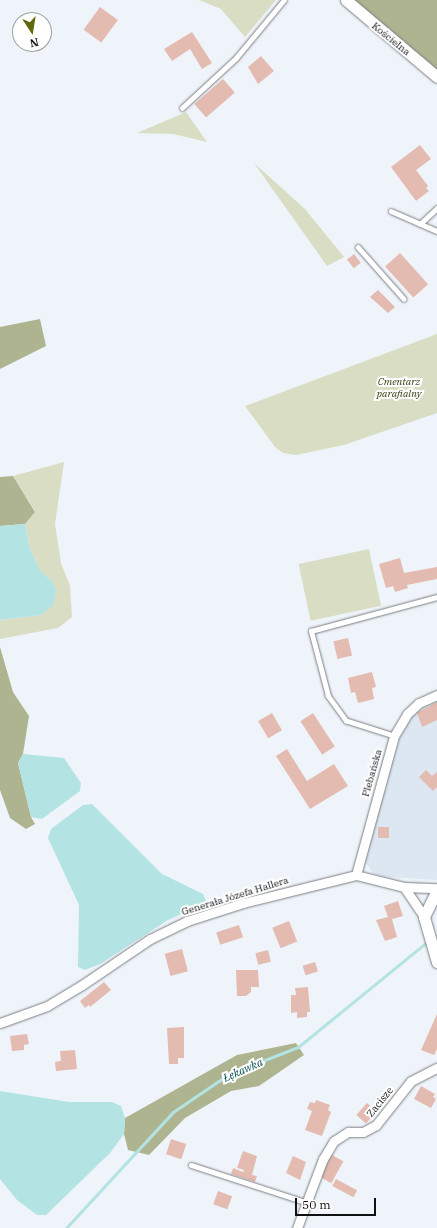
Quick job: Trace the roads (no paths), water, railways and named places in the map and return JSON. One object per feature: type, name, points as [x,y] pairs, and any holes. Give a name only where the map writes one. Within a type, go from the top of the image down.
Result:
[{"type":"street","name":"Kościelna","points":[[346,0],[437,77]]},
{"type":"street","name":"Plebańska","points":[[356,875],[394,736],[407,714],[419,703],[437,695]]},
{"type":"street","name":"Generała Józefa Hallera","points":[[0,1023],[46,1006],[82,986],[150,938],[186,921],[243,903],[356,875],[404,887],[437,889]]},
{"type":"street","points":[[404,887],[424,917],[427,932],[437,962]]},
{"type":"street","points":[[424,917],[437,889]]},
{"type":"street","name":"Zacisze","points":[[297,1228],[305,1202],[323,1159],[334,1141],[348,1132],[362,1132],[376,1125],[411,1081],[437,1068]]},
{"type":"lane","points":[[182,108],[236,58],[284,0]]},
{"type":"lane","points":[[420,224],[437,208]]},
{"type":"lane","points":[[391,211],[437,231]]},
{"type":"lane","points":[[358,247],[404,299]]},
{"type":"lane","points":[[394,736],[365,729],[346,721],[328,696],[311,631],[437,597]]},
{"type":"lane","points":[[191,1165],[305,1202]]},
{"type":"waterway","name":"Łękawka","points":[[66,1228],[173,1112],[229,1074],[298,1047],[428,941]]},
{"type":"park label","name":"Cmentarz parafialny","points":[[399,386]]}]
